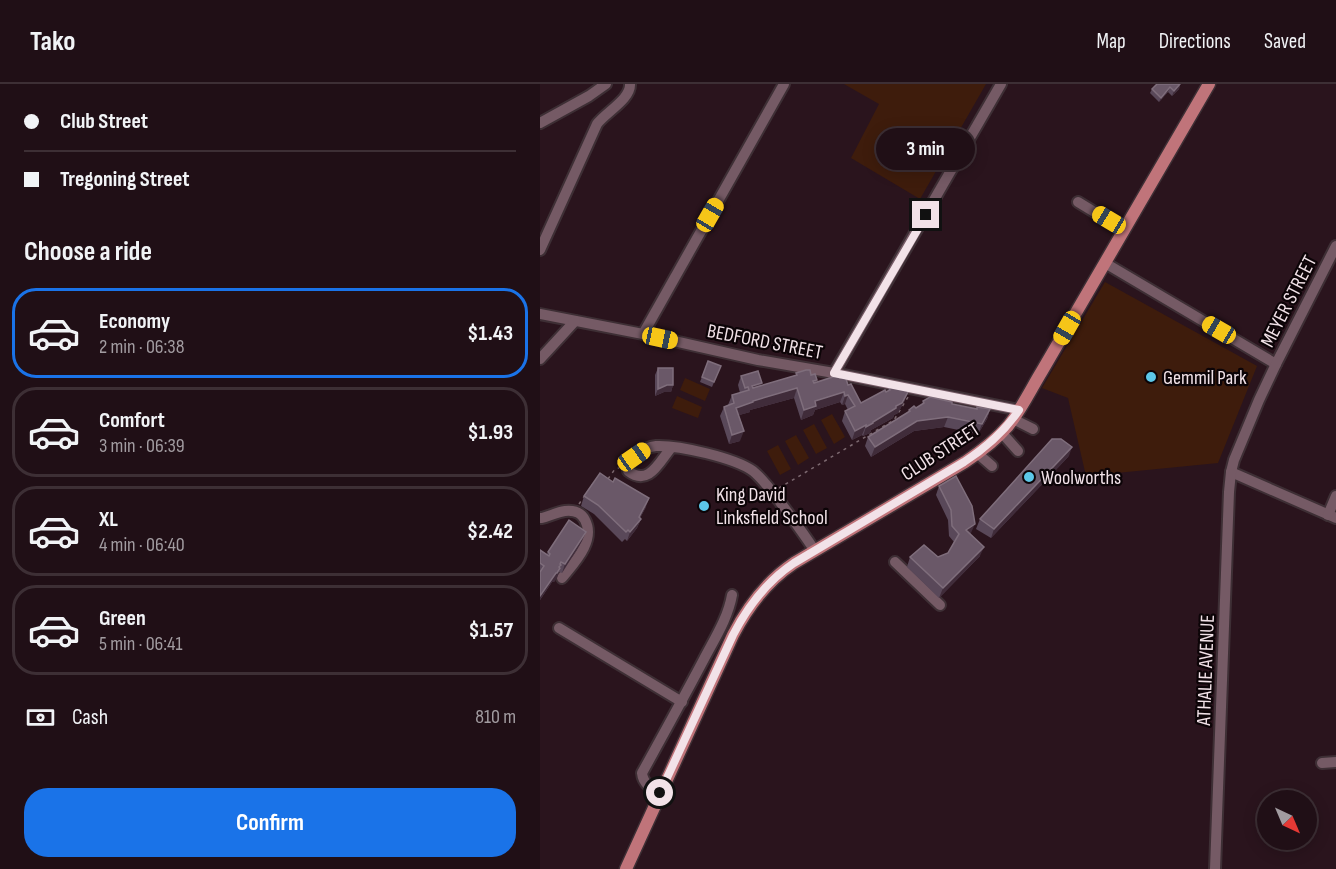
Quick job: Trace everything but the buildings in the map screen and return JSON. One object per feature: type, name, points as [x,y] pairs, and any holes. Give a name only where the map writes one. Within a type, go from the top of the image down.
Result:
[{"type":"main road","name":"CLUB STREET","points":[[626,869],[746,626],[748,611],[766,586],[794,563],[977,453],[1002,432],[1016,414],[1209,84]]},
{"type":"main road","name":"CLUB STREET","points":[[633,869],[663,795]]},
{"type":"street","points":[[540,123],[606,84]]},
{"type":"street","points":[[540,250],[597,124],[607,112],[626,97],[631,88],[630,84]]},
{"type":"street","points":[[643,334],[784,84]]},
{"type":"street","points":[[834,373],[1001,84]]},
{"type":"street","points":[[1078,202],[1124,230]]},
{"type":"street","name":"MEYER STREET","points":[[1231,472],[1276,364],[1336,246]]},
{"type":"street","points":[[1105,263],[1276,364]]},
{"type":"street","name":"BEDFORD STREET","points":[[540,314],[758,360],[913,389],[1016,414],[1033,429]]},
{"type":"street","points":[[540,359],[575,321]]},
{"type":"street","points":[[1002,432],[1018,451]]},
{"type":"street","points":[[671,448],[650,474],[641,477],[628,471],[628,465],[634,457],[655,446],[671,448],[701,452],[745,466],[760,477],[815,550]]},
{"type":"street","points":[[977,453],[992,466]]},
{"type":"street","points":[[1231,472],[1332,516],[1336,496]]},
{"type":"street","name":"ATHALIE AVENUE","points":[[1215,869],[1231,472]]},
{"type":"street","points":[[540,518],[567,511],[575,512],[581,514],[588,527],[588,540],[562,578]]},
{"type":"street","points":[[895,562],[940,605]]},
{"type":"street","points":[[663,795],[646,785],[642,773],[724,620],[732,595]]},
{"type":"street","points":[[559,628],[682,702]]},
{"type":"street","points":[[1322,762],[1336,762]]},
{"type":"path","points":[[772,492],[894,420],[913,389]]},
{"type":"path","points":[[607,480],[615,469],[628,465]]},
{"type":"path","points":[[581,514],[578,506],[597,479]]},
{"type":"shaded area","points":[[844,84],[986,84],[920,199],[851,158],[879,104]]},
{"type":"shaded area","name":"Gemmil Park","points":[[1105,282],[1257,366],[1218,463],[1086,476],[1068,398],[1042,388]]},
{"type":"shaded area","points":[[685,378],[710,389],[705,401],[680,390]]},
{"type":"shaded area","points":[[677,396],[702,407],[698,418],[672,408]]},
{"type":"shaded area","points":[[832,414],[845,437],[834,444],[821,420]]},
{"type":"shaded area","points":[[814,424],[827,448],[816,454],[803,430]]},
{"type":"shaded area","points":[[796,435],[809,458],[798,465],[785,441]]},
{"type":"shaded area","points":[[778,445],[791,469],[780,475],[767,451]]},
{"type":"place","name":"Gemmil Park","points":[[1151,377]]},
{"type":"place","name":"Woolworths","points":[[1029,477]]},
{"type":"place","name":"King David Linksfield School","points":[[704,506]]},
{"type":"route","points":[[660,793],[733,635],[766,586],[784,569],[982,450],[1010,424],[1019,410],[834,373],[926,215]]}]
